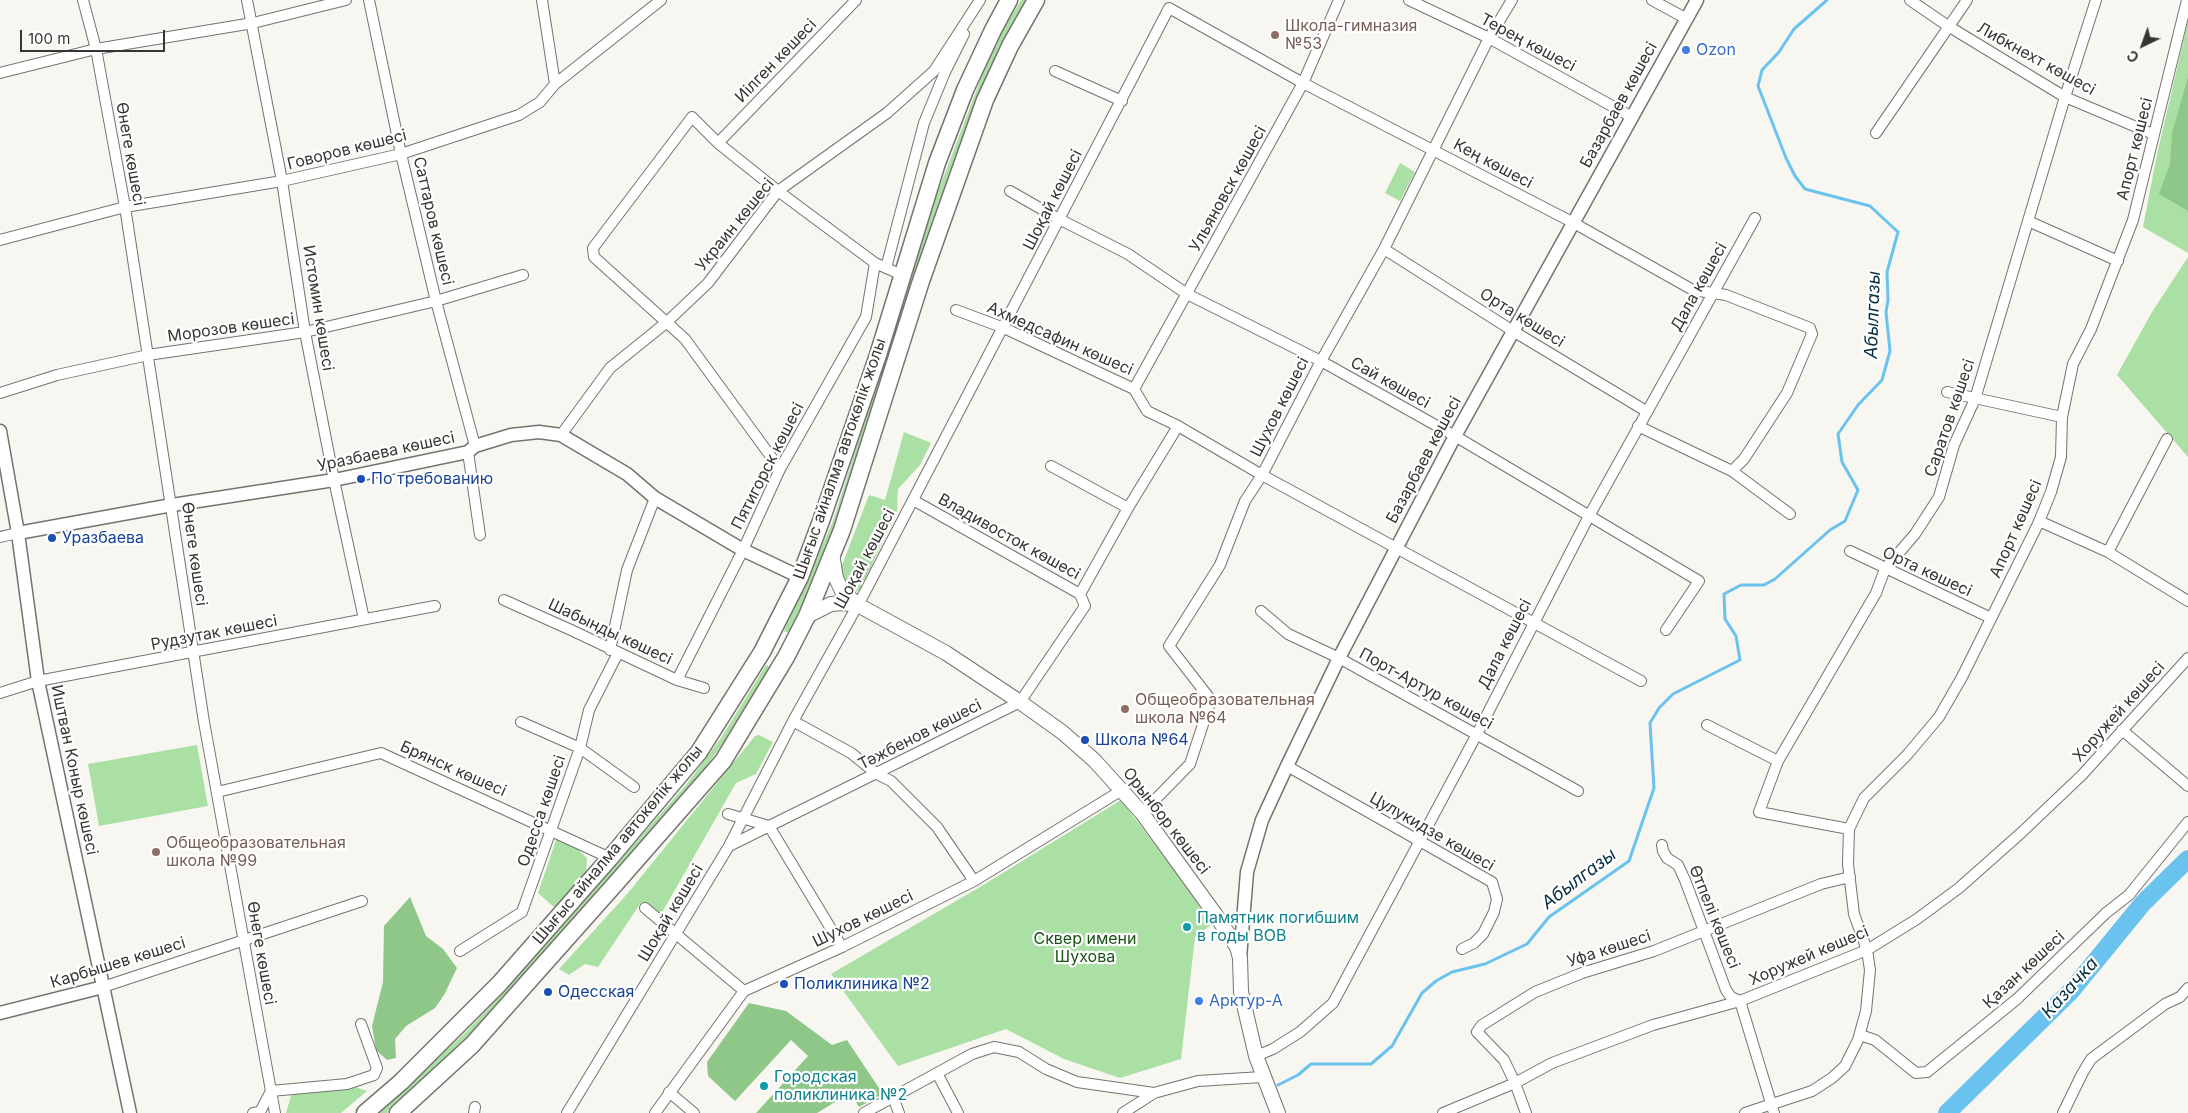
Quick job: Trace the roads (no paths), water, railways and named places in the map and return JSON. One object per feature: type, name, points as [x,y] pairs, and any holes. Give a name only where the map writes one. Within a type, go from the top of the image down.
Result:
[{"type":"main road","name":"Шығыс айналма автокөлік жолы","points":[[365,1113],[401,1082],[499,984],[610,858],[699,752],[762,652],[800,577],[839,468],[938,163],[965,90],[993,30],[1010,0]]},
{"type":"main road","name":"Шығыс айналма автокөлік жолы","points":[[398,1113],[472,1045],[723,761],[786,658],[807,616],[832,554],[862,470],[921,281],[985,100],[1006,55],[1036,0]]},
{"type":"main road","points":[[832,554],[836,578],[842,591],[858,605]]},
{"type":"main road","points":[[807,616],[831,604],[858,605]]},
{"type":"main road","name":"Орынбор көшесі","points":[[858,605],[946,654],[1020,702],[1077,743],[1142,813],[1237,947],[1240,958],[1242,992],[1256,1056],[1262,1077],[1278,1113]]},
{"type":"street","name":"Өнеге көшесі","points":[[84,0],[96,49],[125,207],[217,792],[275,1113]]},
{"type":"street","name":"Истомин көшесі","points":[[248,0],[282,181],[305,332],[364,619]]},
{"type":"street","points":[[0,73],[96,49],[253,23],[346,0]]},
{"type":"street","name":"Саттаров көшесі","points":[[369,0],[401,154],[471,449],[480,535]]},
{"type":"street","points":[[542,0],[555,84]]},
{"type":"street","name":"Говоров көшесі","points":[[0,240],[125,207],[282,181],[401,154],[519,115],[540,102],[555,84],[661,0]]},
{"type":"street","name":"Иілген көшесі","points":[[718,143],[856,0]]},
{"type":"street","points":[[886,268],[924,123],[945,72],[981,0]]},
{"type":"street","name":"Украин көшесі","points":[[561,435],[610,368],[667,322],[708,283],[778,191],[887,113],[934,71],[981,0]]},
{"type":"street","name":"Ульяновск көшесі","points":[[1134,389],[1303,83],[1339,0]]},
{"type":"street","name":"Терең көшесі","points":[[1409,0],[1489,38],[1632,116]]},
{"type":"street","name":"Шухов көшесі","points":[[1142,813],[1190,764],[1211,700],[1169,646],[1220,565],[1245,500],[1262,475],[1321,361],[1384,249],[1489,38],[1512,0]]},
{"type":"street","points":[[1652,0],[1687,19]]},
{"type":"street","name":"Базарбаев көшесі","points":[[1240,958],[1248,872],[1262,820],[1339,658],[1455,436],[1572,222],[1697,0]]},
{"type":"street","name":"Либкнехт көшесі","points":[[1910,0],[1948,26],[2065,97],[2153,134]]},
{"type":"street","points":[[1876,132],[1967,0]]},
{"type":"street","name":"Саратов көшесі","points":[[1849,829],[1760,812],[1778,761],[1876,593],[1885,569],[1915,534],[1939,497],[1954,444],[1974,399],[2096,0]]},
{"type":"street","name":"Апорт көшесі","points":[[1867,950],[1854,914],[1850,878],[1849,829],[1864,798],[1907,755],[1939,717],[1991,618],[2039,521],[2051,492],[2060,457],[2062,417],[2073,364],[2090,329],[2118,261],[2141,192],[2153,134],[2187,0]]},
{"type":"street","name":"Кең көшесі","points":[[1169,8],[1303,83],[1572,222],[1693,290],[1726,295],[1810,328],[1812,334],[1787,393],[1744,459],[1732,471]]},
{"type":"street","name":"Шоқай көшесі","points":[[567,1113],[729,846],[793,721],[858,605],[1004,328],[1169,8]]},
{"type":"street","points":[[1055,71],[1122,101]]},
{"type":"street","points":[[780,469],[685,339],[594,257],[592,248],[692,118],[718,143],[778,191],[875,263],[902,275]]},
{"type":"street","name":"Сай көшесі","points":[[1010,191],[1059,219],[1128,254],[1187,294],[1321,361],[1455,436],[1699,581],[1666,630]]},
{"type":"street","name":"Дала көшесі","points":[[1256,1056],[1273,1049],[1300,1032],[1333,1003],[1418,841],[1477,734],[1532,623],[1589,516],[1755,218]]},
{"type":"street","points":[[2028,221],[2118,261]]},
{"type":"street","name":"Орта көшесі","points":[[1384,249],[1513,331],[1646,411]]},
{"type":"street","name":"Пятигорск көшесі","points":[[677,680],[743,550],[780,469],[866,317],[875,263]]},
{"type":"street","name":"Морозов көшесі","points":[[0,393],[57,375],[148,356],[305,332],[436,301],[524,275]]},
{"type":"street","name":"Ахмедсафин көшесі","points":[[956,310],[1004,328],[1134,389],[1146,411],[1178,426],[1262,475],[1397,547],[1532,623],[1641,680]]},
{"type":"street","points":[[1947,392],[2062,417]]},
{"type":"street","points":[[1080,594],[1128,508],[1178,426]]},
{"type":"street","points":[[1638,426],[1732,471],[1790,514]]},
{"type":"street","name":"Иштван Коныр көшесі","points":[[0,431],[18,533],[38,681],[130,1113]]},
{"type":"street","name":"Уразбаева көшесі","points":[[0,537],[172,505],[334,480],[471,449],[512,435],[539,432],[561,435],[627,474],[655,498],[743,550],[800,577]]},
{"type":"street","points":[[2108,552],[2167,439]]},
{"type":"street","points":[[1051,466],[1128,508]]},
{"type":"street","name":"Одесса көшесі","points":[[460,952],[522,912],[580,748],[589,710],[614,651],[627,570],[655,498]]},
{"type":"street","name":"Владивосток көшесі","points":[[913,500],[1080,594],[1084,606]]},
{"type":"street","points":[[2039,521],[2108,552],[2188,601]]},
{"type":"street","name":"Орта көшесі","points":[[1850,551],[1991,618]]},
{"type":"street","name":"Шабынды көшесі","points":[[504,600],[677,680],[704,688]]},
{"type":"street","name":"Рудзутак көшесі","points":[[0,693],[38,681],[435,606]]},
{"type":"street","name":"Тәжбенов көшесі","points":[[729,846],[1020,702],[1084,606]]},
{"type":"street","name":"Порт-Артур көшесі","points":[[1261,611],[1288,634],[1339,658],[1578,790]]},
{"type":"street","name":"Хоружей көшесі","points":[[1442,1113],[1515,1083],[1552,1063],[1652,1025],[1740,1002],[1867,950],[1918,919],[1959,888],[2082,775],[2188,658]]},
{"type":"street","points":[[793,721],[851,753],[877,774],[891,782],[937,827],[974,881]]},
{"type":"street","points":[[520,722],[580,748],[634,787]]},
{"type":"street","points":[[1707,725],[1778,761]]},
{"type":"street","points":[[2122,730],[2188,786]]},
{"type":"street","name":"Брянск көшесі","points":[[217,792],[381,753],[610,858]]},
{"type":"street","name":"Цулукидзе көшесі","points":[[1288,766],[1492,882],[1497,899],[1494,912],[1483,934],[1474,943],[1462,949]]},
{"type":"street","name":"Шухов көшесі","points":[[655,1113],[744,991],[842,947],[974,881],[1122,790]]},
{"type":"street","points":[[728,814],[769,826],[842,947]]},
{"type":"street","name":"Қазан көшесі","points":[[1860,1035],[1875,1040],[1916,1074],[1927,1072],[2017,999],[2106,913],[2129,895],[2188,822]]},
{"type":"street","name":"Өтпелі көшесі","points":[[1662,846],[1667,858],[1678,865],[1705,930],[1726,990],[1731,997],[1740,1002],[1772,1109]]},
{"type":"street","name":"Уфа көшесі","points":[[1526,1113],[1504,1060],[1477,1032],[1482,1025],[1535,992],[1582,973],[1654,951],[1821,884],[1850,878]]},
{"type":"street","name":"Карбышев көшесі","points":[[0,1013],[103,987],[362,902]]},
{"type":"street","points":[[645,908],[744,991]]},
{"type":"street","points":[[1745,1113],[1772,1109],[1812,1090],[1832,1078],[1845,1066],[1860,1035],[1869,989],[1870,970],[1867,950]]},
{"type":"street","points":[[2063,1113],[2091,1059],[2165,1004],[2180,997],[2188,988]]},
{"type":"street","points":[[253,1113],[260,1112],[271,1090],[346,1084],[374,1075],[377,1068],[361,1024]]},
{"type":"street","points":[[864,1113],[972,1054],[994,1047],[1019,1052],[1046,1069],[1077,1082],[1154,1094]]},
{"type":"street","points":[[937,1073],[958,1113]]},
{"type":"street","points":[[1123,1113],[1154,1094],[1198,1081],[1262,1077]]},
{"type":"street","points":[[670,1092],[694,1113]]},
{"type":"street","points":[[893,1097],[899,1113]]},
{"type":"waterway","name":"Абылгазы","points":[[1278,1085],[1298,1075],[1311,1064],[1371,1064],[1392,1046],[1422,993],[1436,981],[1452,972],[1485,964],[1527,944],[1549,917],[1629,861],[1654,788],[1650,723],[1659,708],[1673,694],[1740,660],[1736,636],[1725,619],[1724,594],[1741,585],[1764,585],[1775,579],[1830,530],[1845,521],[1858,490],[1842,462],[1838,434],[1858,405],[1882,380],[1890,351],[1886,312],[1888,300],[1887,272],[1898,232],[1870,206],[1805,189],[1795,176],[1786,158],[1758,86],[1762,70],[1779,52],[1794,29],[1827,0]]},
{"type":"waterway","name":"Казачка","points":[[1947,1113],[2071,991],[2143,903],[2188,859]]},
{"type":"place","name":"Школа-гимназия №53","points":[[1275,35]]},
{"type":"place","name":"Ozon","points":[[1686,50]]},
{"type":"place","name":"По требованию","points":[[361,479]]},
{"type":"place","name":"Уразбаева","points":[[52,538]]},
{"type":"place","name":"Общеобразовательная школа №64","points":[[1125,709]]},
{"type":"place","name":"Школа №64","points":[[1085,740]]},
{"type":"place","name":"Общеобразовательная школа №99","points":[[156,852]]},
{"type":"place","name":"Памятник погибшим в годы ВОВ","points":[[1187,927]]},
{"type":"place","name":"Поликлиника №2","points":[[784,984]]},
{"type":"place","name":"Одесская","points":[[548,992]]},
{"type":"place","name":"Арктур-А","points":[[1199,1001]]},
{"type":"place","name":"Городская поликлиника №2","points":[[764,1086]]},
{"type":"park label","name":"Сквер имени Шухова","points":[[1085,948]]}]
